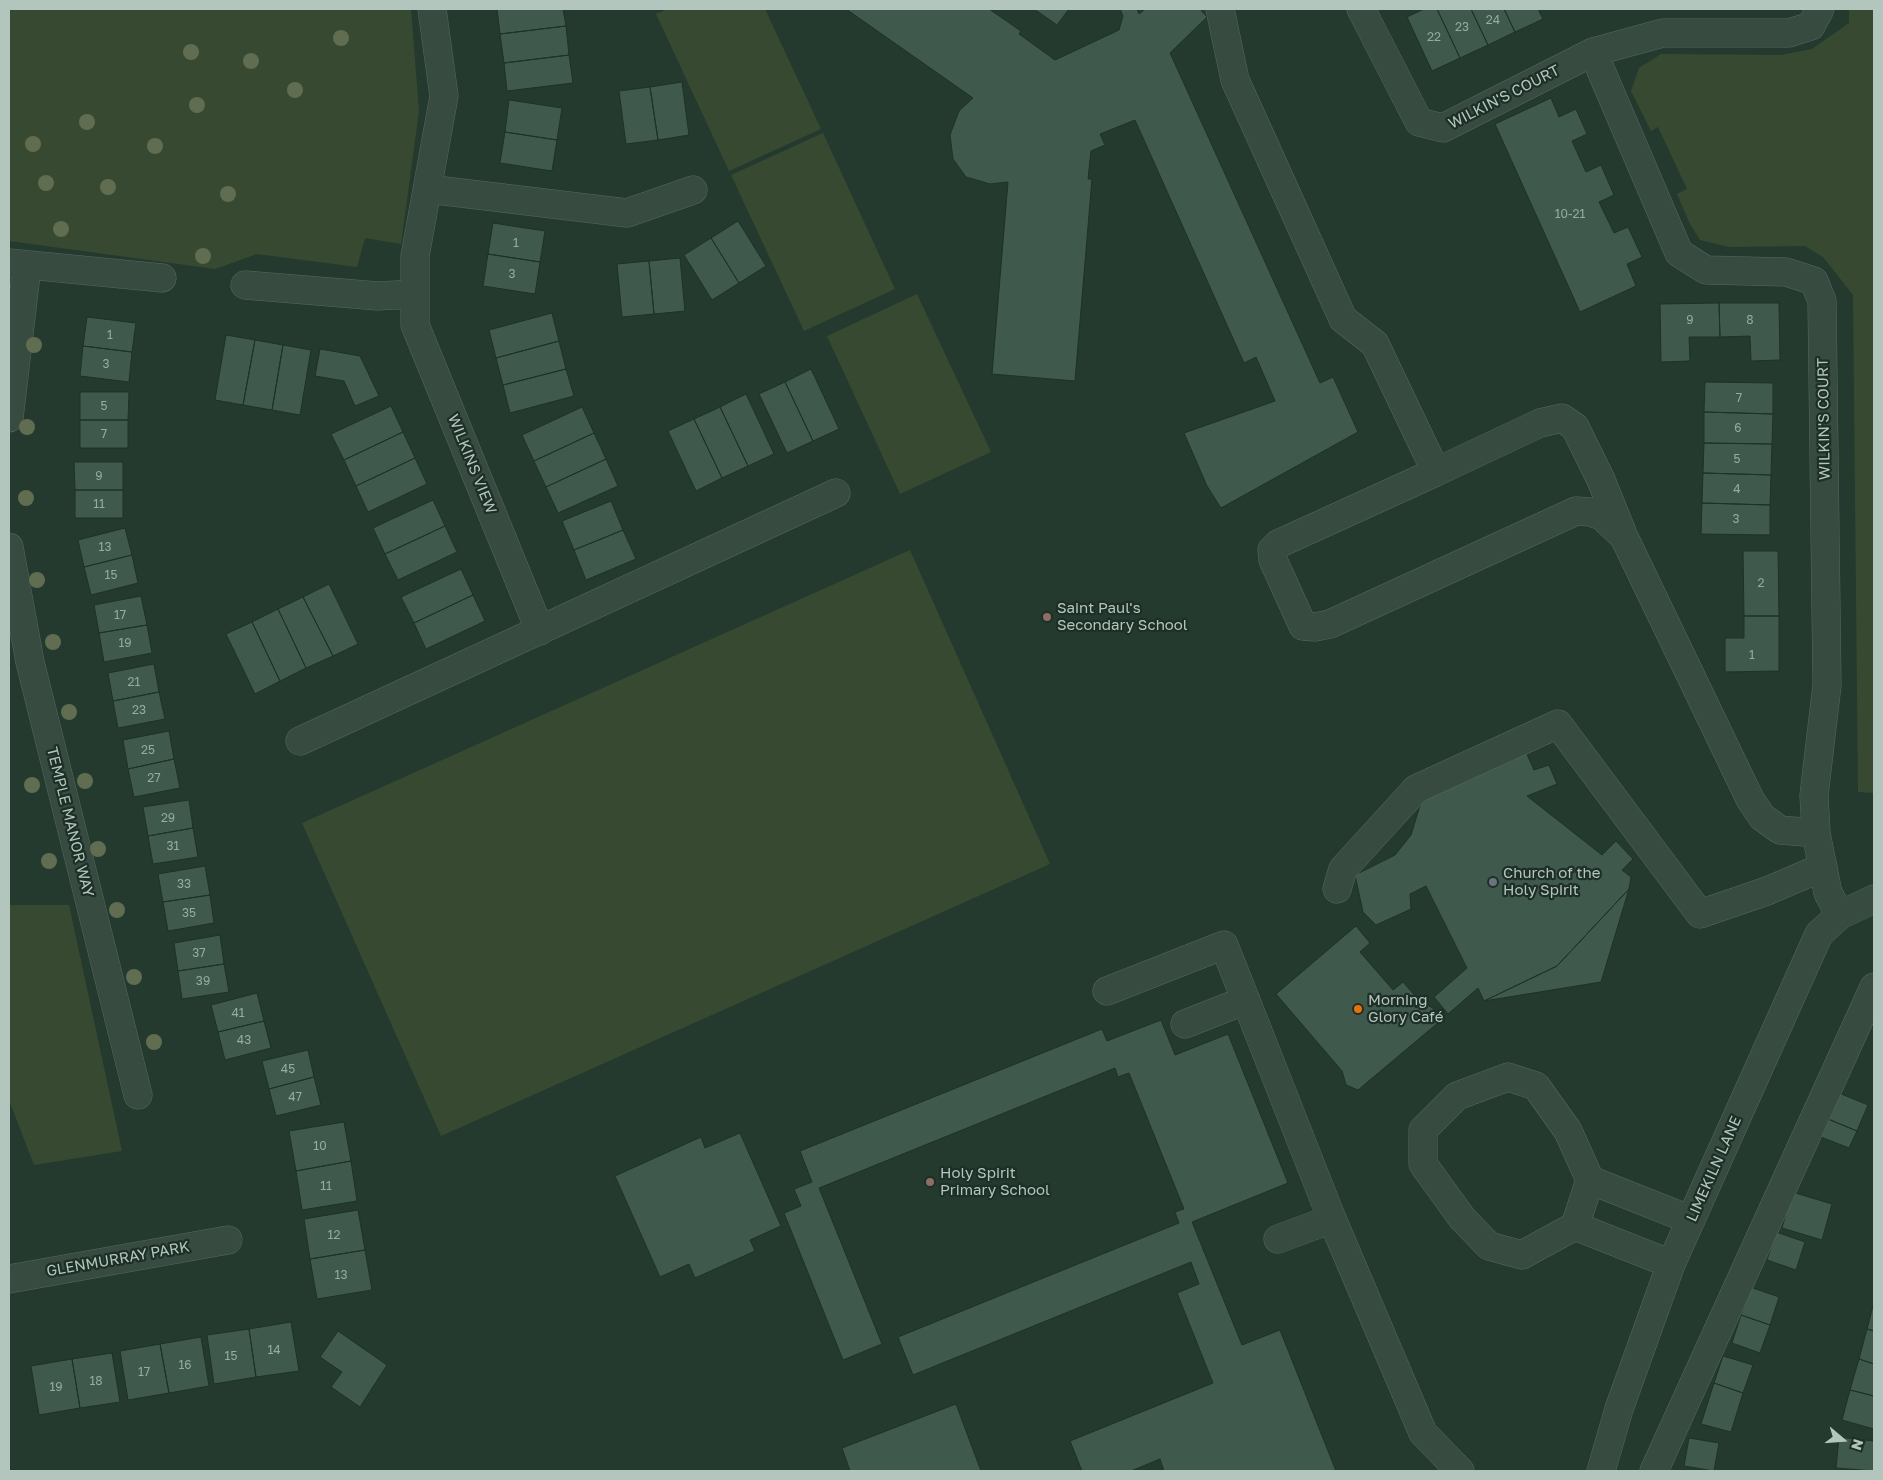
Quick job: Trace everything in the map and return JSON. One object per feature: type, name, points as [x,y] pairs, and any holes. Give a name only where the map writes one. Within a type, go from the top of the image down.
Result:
[{"type":"street","name":"WILKINS VIEW","points":[[432,9],[444,96],[415,256],[415,324],[540,631]]},
{"type":"street","points":[[1220,9],[1235,80],[1343,319],[1375,344],[1436,472]]},
{"type":"street","name":"WILKIN'S COURT","points":[[1361,9],[1419,122],[1443,128],[1593,52],[1663,33],[1789,33],[1811,26],[1820,9]]},
{"type":"street","name":"WILKIN'S COURT","points":[[1593,52],[1679,253],[1706,270],[1786,272],[1814,281],[1822,301],[1827,685],[1814,795],[1816,833],[1828,893],[1840,915]]},
{"type":"street","points":[[428,189],[628,212],[693,190]]},
{"type":"street","points":[[9,418],[18,264],[162,278]]},
{"type":"street","points":[[245,285],[378,296],[414,294]]},
{"type":"street","points":[[1624,537],[1602,516],[1590,512],[1576,511],[1330,624],[1316,627],[1302,626],[1273,560],[1272,550],[1278,544],[1540,423],[1562,418],[1575,427],[1601,480],[1624,537],[1750,799],[1762,817],[1780,830],[1816,833]]},
{"type":"street","points":[[300,741],[836,493]]},
{"type":"street","name":"TEMPLE MANOR WAY","points":[[9,547],[30,662],[138,1096]]},
{"type":"street","points":[[1337,889],[1343,869],[1416,789],[1558,724],[1700,914],[1767,891],[1823,867]]},
{"type":"street","name":"LIMEKILN LANE","points":[[1602,1471],[1619,1409],[1671,1264],[1819,934],[1840,915],[1874,900]]},
{"type":"street","points":[[1107,991],[1224,945],[1332,1218],[1423,1433],[1460,1471]]},
{"type":"street","points":[[1654,1471],[1874,987]]},
{"type":"street","points":[[1185,1024],[1246,1000]]},
{"type":"street","points":[[1508,1078],[1536,1086],[1568,1131],[1590,1180],[1575,1226],[1522,1255],[1489,1246],[1462,1218],[1423,1164],[1423,1130],[1457,1096],[1508,1078]]},
{"type":"street","points":[[1590,1180],[1691,1220]]},
{"type":"street","points":[[1278,1239],[1332,1218]]},
{"type":"street","points":[[1575,1226],[1671,1264]]},
{"type":"street","name":"GLENMURRAY PARK","points":[[9,1279],[228,1240]]},
{"type":"green space","points":[[9,9],[411,9],[419,111],[401,244],[365,238],[357,267],[257,254],[215,269],[9,241]]},
{"type":"green space","points":[[668,9],[765,9],[821,129],[729,171],[656,14]]},
{"type":"green space","points":[[1849,9],[1874,9],[1874,793],[1858,792],[1853,295],[1823,257],[1805,246],[1729,247],[1700,240],[1690,224],[1677,194],[1687,189],[1658,127],[1651,131],[1631,91],[1639,68],[1661,54],[1781,55],[1812,49],[1849,23]]},
{"type":"green space","points":[[823,133],[895,289],[804,331],[731,175]]},
{"type":"green space","points":[[917,294],[991,452],[900,494],[827,336]]},
{"type":"green space","points":[[910,550],[1050,864],[441,1136],[302,823]]},
{"type":"green space","points":[[9,905],[69,905],[122,1151],[34,1165],[9,1100]]},
{"type":"building","points":[[497,9],[563,9],[566,26],[500,34]]},
{"type":"building","points":[[846,9],[989,9],[1021,31],[1019,34],[1055,60],[1119,30],[1123,16],[1120,9],[1137,9],[1139,14],[1145,9],[1200,9],[1207,17],[1170,53],[1320,383],[1333,377],[1358,432],[1221,508],[1207,486],[1184,433],[1275,401],[1256,357],[1244,363],[1135,120],[1100,134],[1105,145],[1091,151],[1088,179],[1092,179],[1075,381],[992,374],[1008,182],[990,184],[966,177],[953,159],[950,135],[959,111],[973,98]]},
{"type":"building","points":[[1034,9],[1069,9],[1057,25]]},
{"type":"building","points":[[1424,9],[1437,9],[1460,58],[1432,71],[1407,17]]},
{"type":"building","points":[[1437,9],[1471,9],[1488,45],[1460,58]]},
{"type":"building","points":[[1471,9],[1504,9],[1515,32],[1488,45]]},
{"type":"building","points":[[1504,9],[1538,9],[1543,19],[1515,32]]},
{"type":"building","points":[[566,26],[569,55],[504,63],[500,34]]},
{"type":"building","points":[[569,55],[573,83],[507,91],[504,63]]},
{"type":"building","points":[[682,82],[689,135],[658,140],[650,87]]},
{"type":"building","points":[[650,87],[658,140],[626,144],[619,91]]},
{"type":"building","points":[[1551,98],[1559,117],[1576,109],[1587,134],[1572,141],[1586,172],[1601,165],[1614,195],[1599,202],[1614,233],[1628,227],[1642,257],[1627,264],[1636,286],[1580,312],[1495,124]]},
{"type":"building","points":[[509,100],[562,108],[557,140],[505,132]]},
{"type":"building","points":[[505,132],[557,140],[552,171],[500,163]]},
{"type":"building","points":[[738,221],[766,266],[739,283],[711,238]]},
{"type":"building","points":[[493,223],[545,231],[540,262],[488,254]]},
{"type":"building","points":[[711,238],[739,283],[712,300],[684,255]]},
{"type":"building","points":[[488,254],[540,262],[535,294],[483,286]]},
{"type":"building","points":[[680,258],[685,311],[654,314],[649,261]]},
{"type":"building","points":[[649,261],[654,314],[622,317],[617,264]]},
{"type":"building","points":[[1719,303],[1779,303],[1780,360],[1751,361],[1750,336],[1720,337]]},
{"type":"building","points":[[1719,303],[1720,337],[1689,337],[1690,361],[1661,362],[1660,304]]},
{"type":"building","points":[[552,313],[559,341],[496,358],[489,330]]},
{"type":"building","points":[[87,317],[136,323],[132,352],[83,346]]},
{"type":"building","points":[[226,335],[255,340],[243,405],[215,400]]},
{"type":"building","points":[[255,340],[283,345],[272,410],[243,405]]},
{"type":"building","points":[[559,341],[566,369],[503,385],[496,358]]},
{"type":"building","points":[[283,345],[311,350],[300,415],[272,410]]},
{"type":"building","points":[[83,346],[132,352],[129,382],[80,376]]},
{"type":"building","points":[[320,349],[360,356],[379,396],[355,406],[344,381],[315,376]]},
{"type":"building","points":[[566,369],[574,396],[510,413],[503,385]]},
{"type":"building","points":[[811,369],[839,429],[813,441],[785,382]]},
{"type":"building","points":[[785,382],[813,441],[787,453],[759,394]]},
{"type":"building","points":[[1705,382],[1773,383],[1773,414],[1704,412]]},
{"type":"building","points":[[80,392],[129,392],[128,420],[80,420]]},
{"type":"building","points":[[746,394],[774,454],[748,466],[720,407]]},
{"type":"building","points":[[391,406],[403,432],[344,460],[331,434]]},
{"type":"building","points":[[582,407],[594,433],[534,461],[522,435]]},
{"type":"building","points":[[720,407],[748,466],[722,478],[694,419]]},
{"type":"building","points":[[1704,412],[1773,414],[1772,444],[1704,443]]},
{"type":"building","points":[[694,419],[722,478],[696,491],[668,431]]},
{"type":"building","points":[[80,420],[128,420],[128,448],[80,448]]},
{"type":"building","points":[[403,432],[415,458],[356,486],[344,460]]},
{"type":"building","points":[[594,433],[606,459],[546,487],[534,461]]},
{"type":"building","points":[[1704,443],[1772,444],[1771,475],[1703,473]]},
{"type":"building","points":[[415,458],[427,484],[368,512],[356,486]]},
{"type":"building","points":[[606,459],[618,486],[558,513],[546,487]]},
{"type":"building","points":[[74,462],[123,462],[123,490],[75,490]]},
{"type":"building","points":[[1703,473],[1771,475],[1770,505],[1702,503]]},
{"type":"building","points":[[75,490],[123,490],[123,518],[75,518]]},
{"type":"building","points":[[433,500],[445,526],[385,554],[373,528]]},
{"type":"building","points":[[611,501],[623,530],[574,550],[562,521]]},
{"type":"building","points":[[1702,503],[1770,505],[1770,535],[1701,534]]},
{"type":"building","points":[[445,526],[457,552],[398,580],[385,554]]},
{"type":"building","points":[[125,528],[132,555],[84,567],[78,540]]},
{"type":"building","points":[[623,530],[636,559],[586,580],[574,550]]},
{"type":"building","points":[[1743,551],[1778,551],[1779,616],[1744,616]]},
{"type":"building","points":[[132,555],[138,583],[91,595],[84,567]]},
{"type":"building","points":[[461,569],[473,595],[414,623],[401,597]]},
{"type":"building","points":[[329,584],[358,644],[333,656],[303,597]]},
{"type":"building","points":[[473,595],[485,621],[426,649],[414,623]]},
{"type":"building","points":[[141,596],[147,625],[99,633],[94,605]]},
{"type":"building","points":[[303,597],[333,656],[306,668],[278,609]]},
{"type":"building","points":[[278,609],[306,668],[280,681],[252,622]]},
{"type":"building","points":[[1744,616],[1779,616],[1779,671],[1725,672],[1725,638],[1744,638]]},
{"type":"building","points":[[252,622],[280,681],[255,694],[226,634]]},
{"type":"building","points":[[147,625],[152,653],[104,662],[99,633]]},
{"type":"building","points":[[154,664],[159,692],[113,701],[108,673]]},
{"type":"building","points":[[159,692],[165,719],[118,728],[113,701]]},
{"type":"building","points":[[169,731],[174,759],[128,769],[123,740]]},
{"type":"building","name":"Church of the Holy Spirit","points":[[1526,752],[1534,770],[1549,765],[1557,784],[1527,796],[1602,855],[1616,841],[1633,859],[1622,870],[1631,877],[1629,889],[1557,966],[1484,1001],[1478,988],[1448,1014],[1434,997],[1467,968],[1426,886],[1410,894],[1411,909],[1376,925],[1363,912],[1355,875],[1395,855],[1411,835],[1422,799]]},
{"type":"building","points":[[174,759],[180,788],[134,797],[128,769]]},
{"type":"building","points":[[189,800],[193,828],[148,836],[143,807]]},
{"type":"building","points":[[193,828],[198,857],[153,864],[148,836]]},
{"type":"building","points":[[205,866],[210,895],[163,902],[158,874]]},
{"type":"building","points":[[1629,889],[1601,982],[1484,1001],[1557,966]]},
{"type":"building","points":[[210,895],[214,923],[168,931],[163,902]]},
{"type":"building","points":[[1356,926],[1370,943],[1360,952],[1393,990],[1403,982],[1417,998],[1411,1002],[1416,1008],[1423,1002],[1434,1009],[1439,1022],[1358,1090],[1346,1085],[1342,1071],[1276,994]]},
{"type":"building","points":[[220,935],[224,964],[178,971],[174,943]]},
{"type":"building","points":[[224,964],[229,992],[182,999],[178,971]]},
{"type":"building","points":[[257,993],[264,1021],[218,1032],[211,1005]]},
{"type":"building","points":[[1161,1020],[1175,1055],[1228,1034],[1288,1183],[1192,1222],[1242,1345],[1280,1330],[1336,1471],[1164,1471],[1160,1459],[1131,1471],[1082,1471],[1070,1441],[1213,1383],[1177,1293],[1199,1284],[1191,1262],[913,1375],[898,1337],[1179,1223],[1175,1212],[1184,1209],[1129,1073],[1118,1077],[1115,1068],[819,1188],[882,1344],[843,1360],[784,1213],[801,1206],[794,1189],[812,1182],[800,1151],[1102,1029],[1107,1041]]},
{"type":"building","points":[[264,1021],[271,1048],[225,1060],[218,1032]]},
{"type":"building","points":[[308,1050],[314,1077],[269,1089],[262,1061]]},
{"type":"building","points":[[314,1077],[321,1105],[276,1116],[269,1089]]},
{"type":"building","points":[[1839,1093],[1868,1105],[1857,1131],[1828,1119]]},
{"type":"building","points":[[1828,1119],[1857,1131],[1849,1148],[1821,1137]]},
{"type":"building","points":[[344,1122],[351,1161],[296,1171],[289,1131]]},
{"type":"building","points":[[740,1133],[781,1226],[750,1240],[755,1251],[695,1278],[689,1264],[660,1277],[615,1176],[701,1137],[705,1148]]},
{"type":"building","points":[[351,1161],[357,1201],[302,1210],[296,1171]]},
{"type":"building","points":[[1792,1192],[1832,1204],[1822,1240],[1782,1228]]},
{"type":"building","points":[[358,1210],[365,1250],[310,1259],[304,1219]]},
{"type":"building","points":[[1776,1232],[1805,1242],[1796,1270],[1767,1260]]},
{"type":"building","points":[[365,1250],[372,1290],[317,1299],[310,1259]]},
{"type":"building","points":[[1750,1287],[1779,1297],[1770,1325],[1741,1315]]},
{"type":"building","points":[[1874,1302],[1874,1331],[1867,1329]]},
{"type":"building","points":[[1741,1315],[1770,1325],[1760,1353],[1732,1343]]},
{"type":"building","points":[[291,1322],[299,1371],[256,1377],[249,1329]]},
{"type":"building","points":[[249,1329],[256,1377],[214,1384],[207,1335]]},
{"type":"building","points":[[1867,1329],[1874,1331],[1874,1364],[1859,1359]]},
{"type":"building","points":[[338,1331],[387,1365],[360,1407],[331,1387],[342,1372],[320,1357]]},
{"type":"building","points":[[201,1337],[209,1386],[169,1393],[160,1344]]},
{"type":"building","points":[[160,1344],[169,1393],[128,1400],[120,1351]]},
{"type":"building","points":[[112,1353],[120,1402],[80,1408],[72,1359]]},
{"type":"building","points":[[1723,1356],[1753,1365],[1743,1393],[1714,1383]]},
{"type":"building","points":[[72,1359],[80,1408],[39,1415],[31,1366]]},
{"type":"building","points":[[1859,1359],[1874,1364],[1874,1396],[1850,1390]]},
{"type":"building","points":[[1714,1383],[1743,1393],[1731,1432],[1701,1424]]},
{"type":"building","points":[[1850,1390],[1874,1396],[1874,1429],[1842,1420]]},
{"type":"building","points":[[956,1404],[981,1471],[850,1471],[842,1448]]},
{"type":"building","points":[[1839,1437],[1874,1441],[1874,1471],[1836,1468]]},
{"type":"building","points":[[1689,1438],[1719,1443],[1714,1471],[1684,1466]]},
{"type":"place","name":"Saint Paul's Secondary School","points":[[1047,617]]},
{"type":"place","name":"Church of the Holy Spirit","points":[[1493,882]]},
{"type":"place","name":"Morning Glory Café","points":[[1358,1009]]},
{"type":"place","name":"Holy Spirit Primary School","points":[[930,1182]]}]
